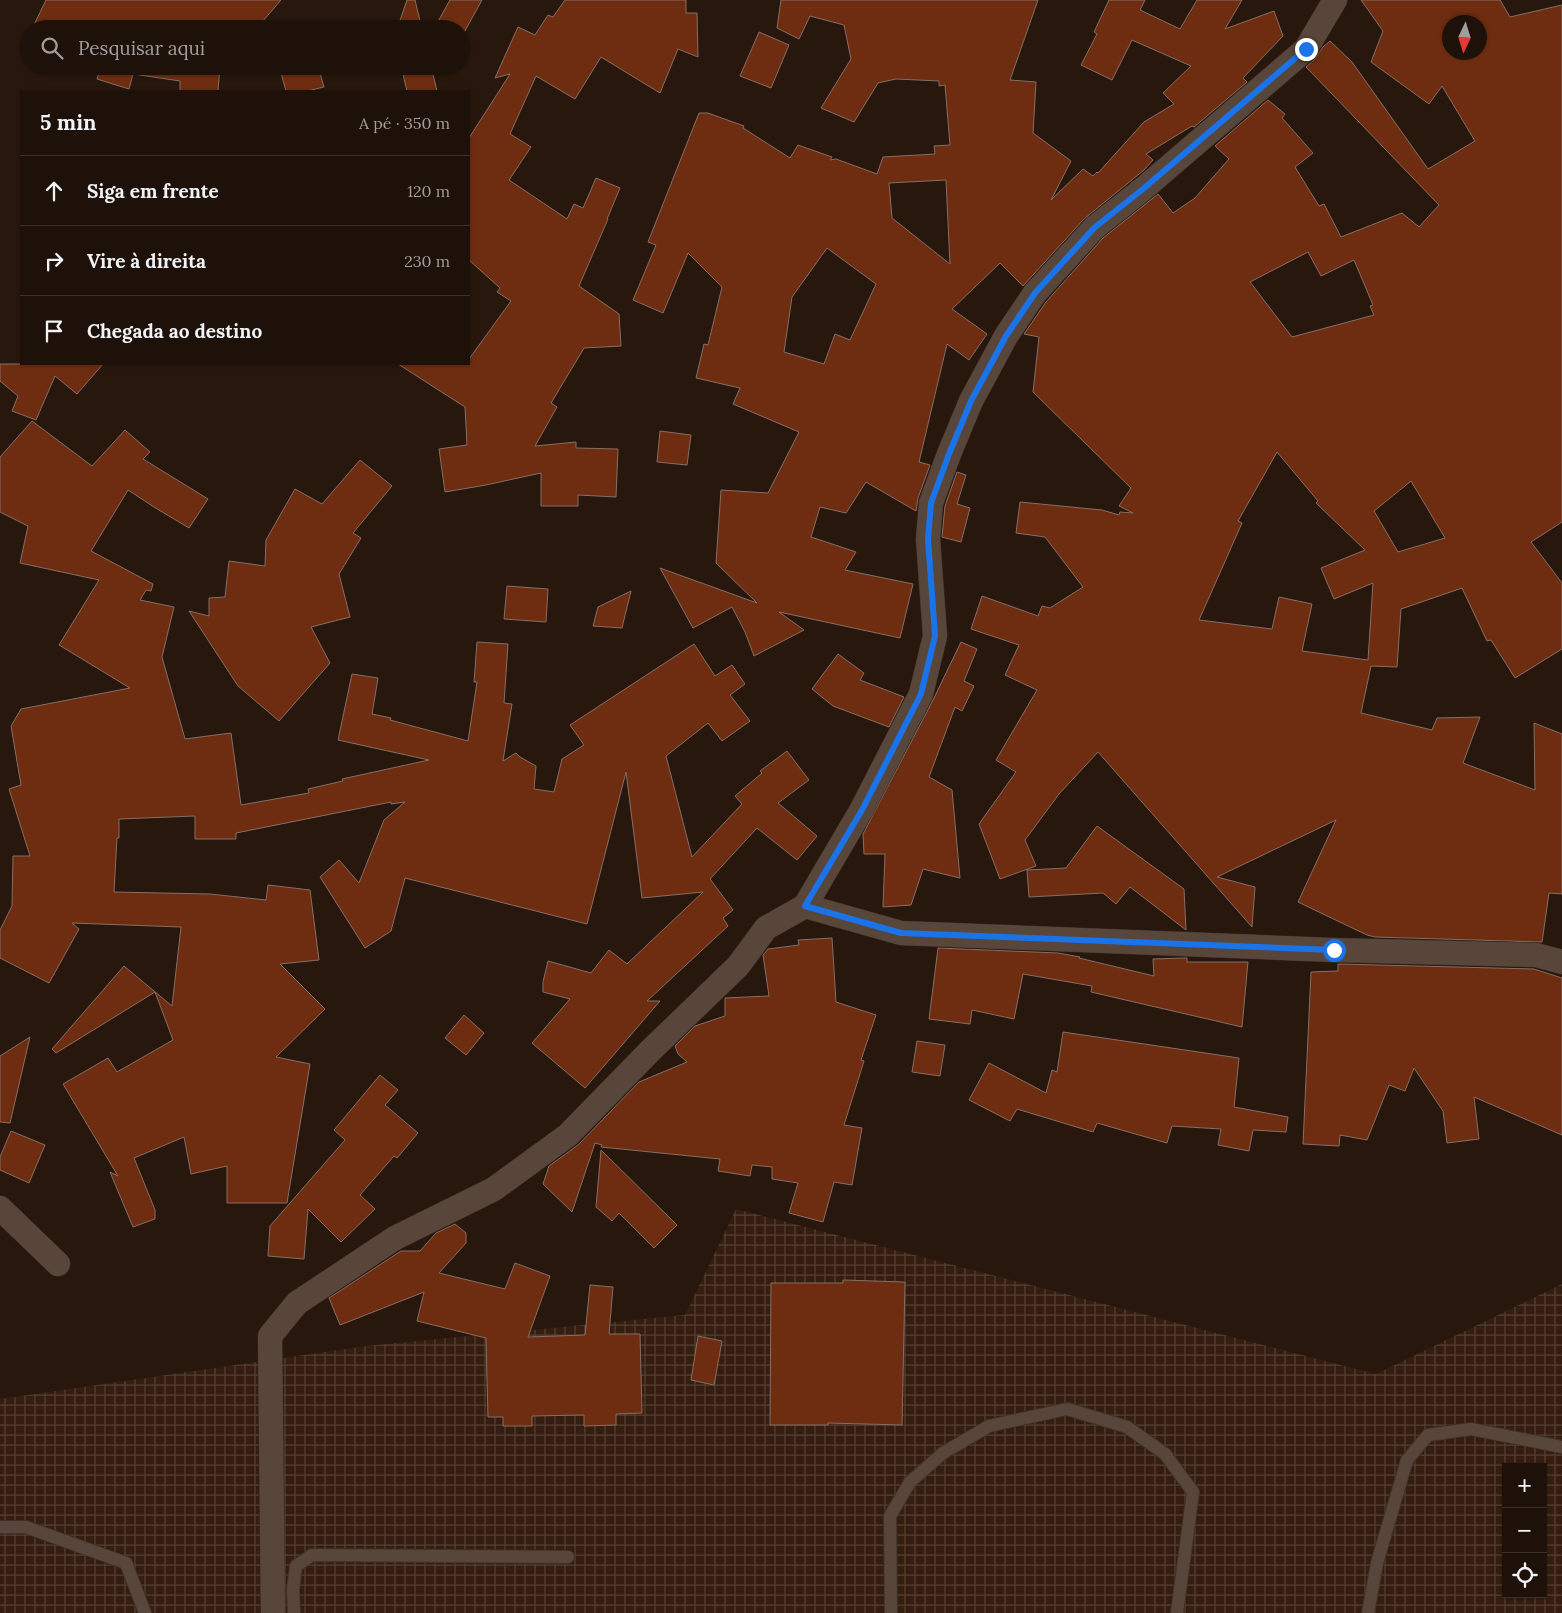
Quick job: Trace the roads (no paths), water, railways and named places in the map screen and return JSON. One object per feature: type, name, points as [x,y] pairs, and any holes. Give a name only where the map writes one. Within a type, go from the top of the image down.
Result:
[{"type":"street","points":[[273,1613],[270,1336],[298,1303],[395,1238],[494,1189],[568,1134],[738,966],[766,928],[805,906],[862,810],[921,694],[935,636],[928,539],[931,503],[971,401],[1006,336],[1035,293],[1094,228],[1143,189],[1306,49],[1336,0]]},
{"type":"street","points":[[805,906],[901,933],[1334,950],[1536,955],[1562,962]]},
{"type":"street","points":[[0,1208],[58,1264]]},
{"type":"lane","points":[[891,1613],[890,1516],[910,1482],[943,1453],[989,1426],[1067,1409],[1127,1427],[1165,1454],[1193,1492],[1177,1613]]},
{"type":"lane","points":[[1368,1613],[1376,1563],[1407,1460],[1428,1435],[1471,1429],[1562,1447]]},
{"type":"lane","points":[[0,1527],[26,1527],[126,1563],[145,1613]]},
{"type":"lane","points":[[294,1613],[293,1590],[296,1566],[312,1555],[568,1558]]}]
